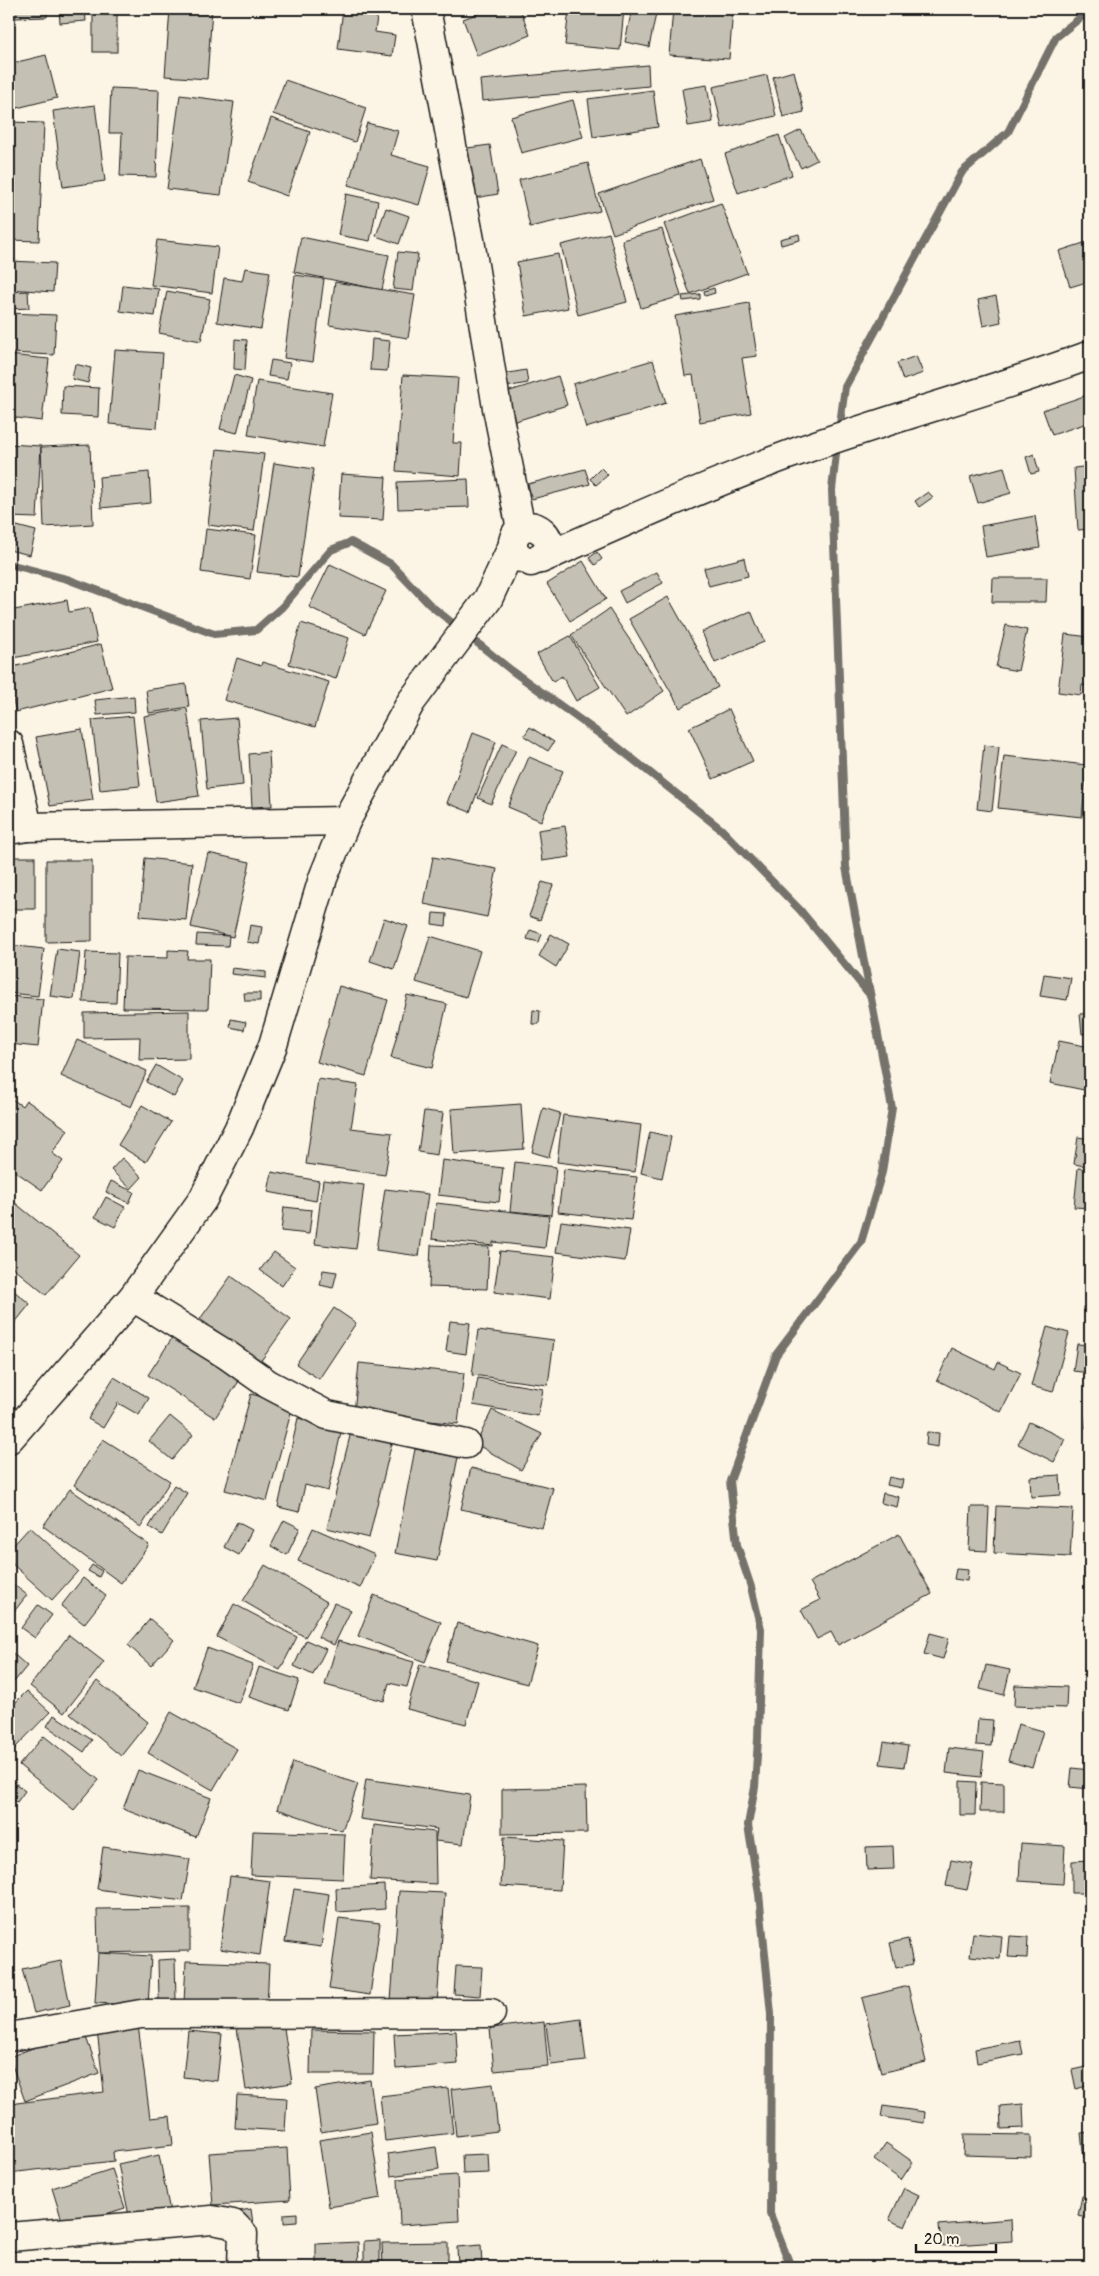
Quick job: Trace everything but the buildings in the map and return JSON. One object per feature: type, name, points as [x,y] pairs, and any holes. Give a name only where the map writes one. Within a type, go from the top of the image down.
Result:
[{"type":"street","points":[[426,9],[470,240],[496,408],[529,544]]},
{"type":"street","points":[[9,1439],[133,1298],[203,1200],[239,1128],[273,1046],[323,878],[346,821],[411,702],[529,544],[607,530],[787,455],[877,424],[1029,378],[1090,355]]},
{"type":"street","points":[[9,744],[18,828],[346,821]]},
{"type":"street","points":[[133,1298],[226,1355],[268,1384],[327,1415],[466,1444]]},
{"type":"street","points":[[9,2037],[141,2014],[492,2013]]},
{"type":"street","points":[[9,2237],[212,2220],[233,2224],[243,2234],[242,2267]]},
{"type":"waterway","points":[[839,431],[845,387],[962,172],[1008,132],[1056,37],[1090,10]]},
{"type":"waterway","points":[[791,2267],[770,2214],[771,2014],[759,1894],[748,1825],[755,1787],[761,1629],[751,1587],[737,1545],[730,1481],[776,1355],[861,1242],[882,1172],[892,1108],[846,867],[832,490],[837,444]]},
{"type":"waterway","points":[[9,564],[67,579],[214,634],[256,630],[282,607],[331,550],[351,542],[391,564],[430,605],[511,670],[615,745],[722,830],[800,910],[870,995]]}]
